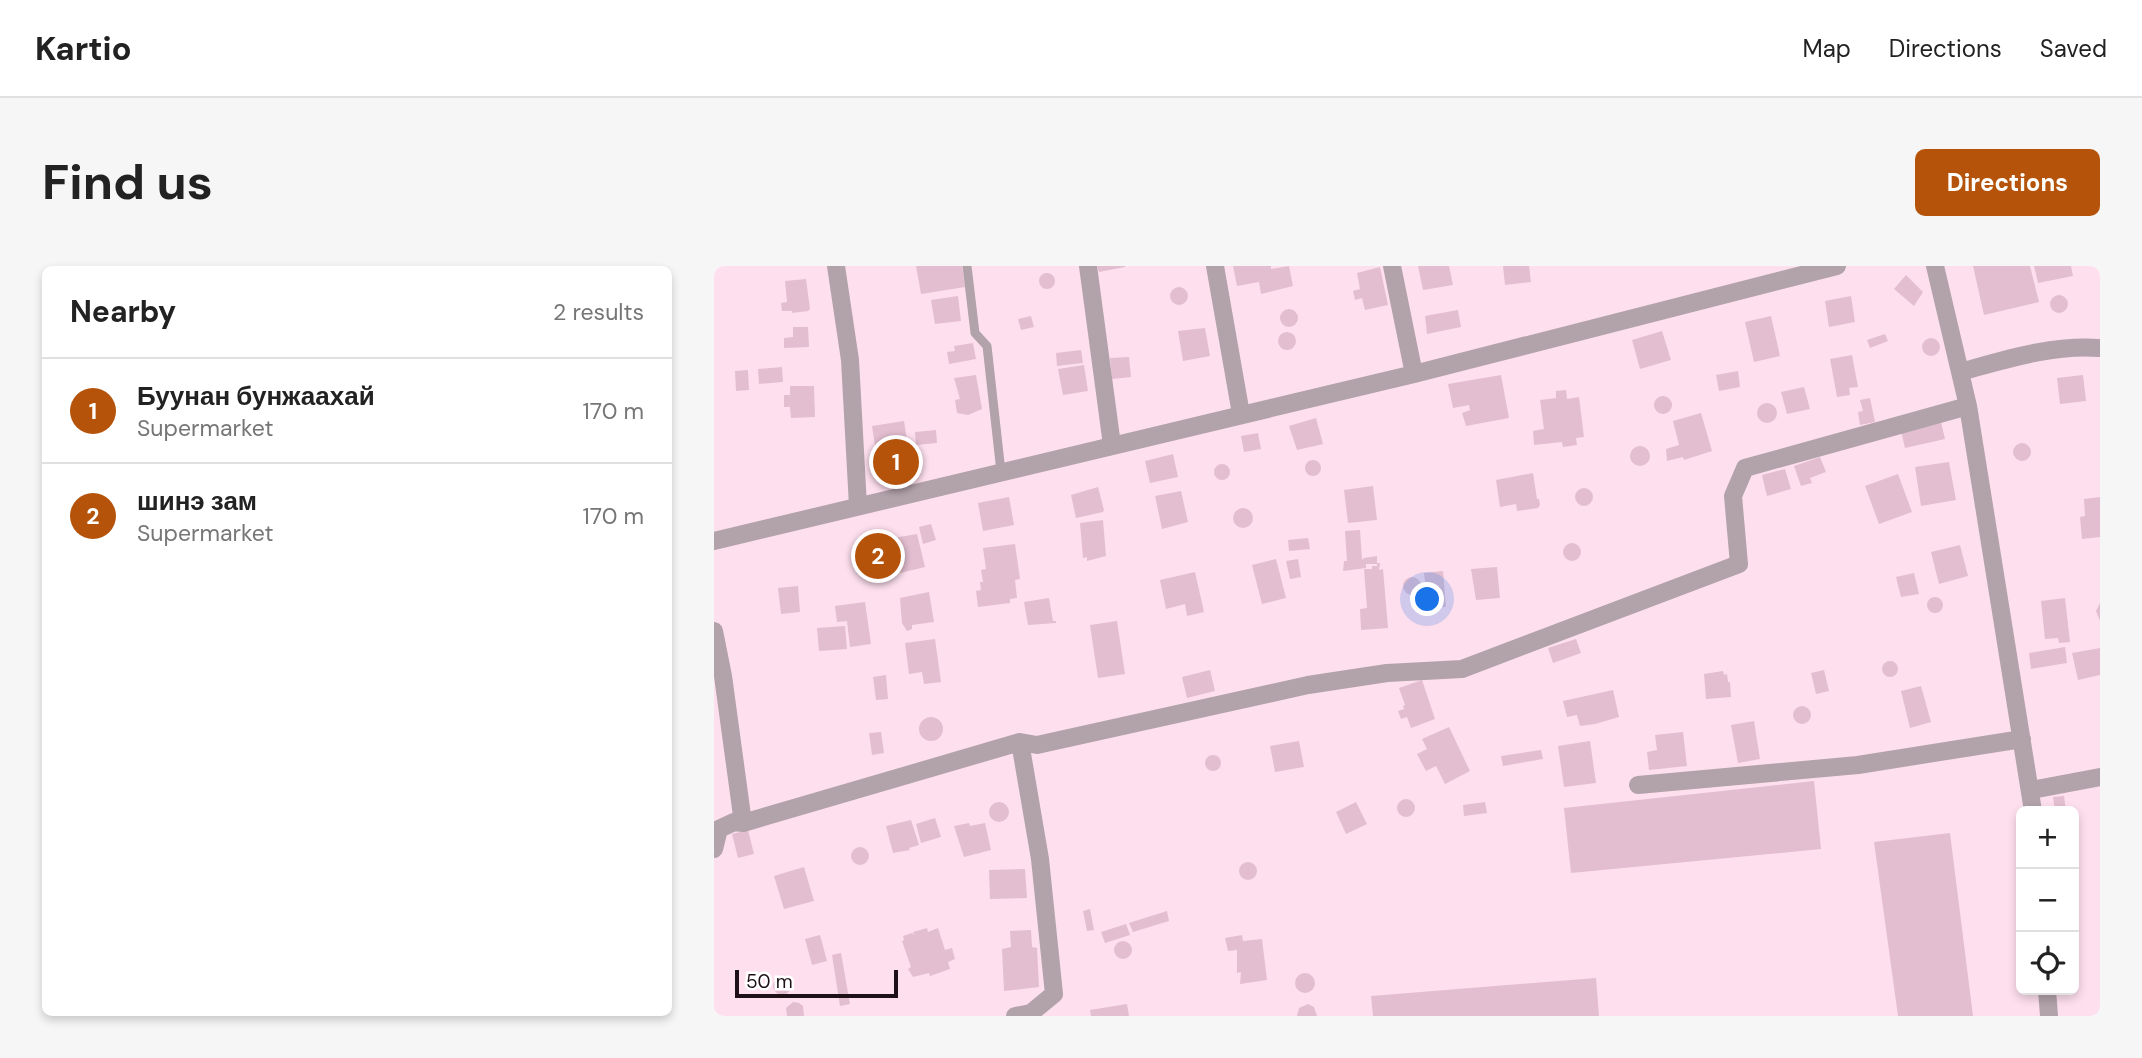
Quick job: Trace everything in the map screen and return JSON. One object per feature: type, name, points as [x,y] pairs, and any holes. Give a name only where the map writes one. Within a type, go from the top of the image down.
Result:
[{"type":"street","points":[[836,266],[850,360],[858,506]]},
{"type":"street","points":[[1088,266],[1112,445]]},
{"type":"street","points":[[1215,266],[1241,414]]},
{"type":"street","points":[[1392,266],[1414,374]]},
{"type":"street","points":[[714,541],[1414,374],[1837,266]]},
{"type":"street","points":[[1935,266],[1968,406],[2033,806]]},
{"type":"street","points":[[1960,372],[2047,351],[2100,348]]},
{"type":"street","points":[[714,849],[719,829],[734,822],[743,823],[1020,742],[1037,745],[1308,685],[1387,673],[1462,669],[1739,564],[1733,496],[1745,468],[1968,406]]},
{"type":"street","points":[[714,631],[723,676],[743,823]]},
{"type":"street","points":[[1638,785],[1858,765],[2022,739]]},
{"type":"street","points":[[1015,1016],[1031,1013],[1054,994],[1040,859],[1020,742]]},
{"type":"street","points":[[2032,790],[2100,776]]},
{"type":"street","points":[[2047,995],[2049,1016]]},
{"type":"lane","points":[[967,266],[975,333],[987,346],[1001,472]]},
{"type":"building","points":[[916,266],[962,266],[965,287],[921,294]]},
{"type":"building","points":[[1097,266],[1125,266],[1125,267],[1099,272]]},
{"type":"building","points":[[1233,266],[1271,266],[1271,269],[1289,266],[1293,286],[1261,294],[1259,282],[1237,286]]},
{"type":"building","points":[[1418,266],[1449,266],[1453,285],[1423,290]]},
{"type":"building","points":[[1503,266],[1529,266],[1531,282],[1505,285]]},
{"type":"building","points":[[1973,266],[2030,266],[2039,302],[1984,315]]},
{"type":"building","points":[[2034,266],[2071,266],[2073,276],[2038,283]]},
{"type":"building","points":[[1380,267],[1388,305],[1365,310],[1362,298],[1355,300],[1353,291],[1360,289],[1357,273]]},
{"type":"building","points":[[1044,273],[1050,273],[1055,281],[1053,287],[1044,289],[1039,284],[1039,278]]},
{"type":"building","points":[[1906,275],[1923,292],[1914,306],[1894,289]]},
{"type":"building","points":[[806,279],[810,309],[792,313],[782,311],[781,303],[787,302],[785,281]]},
{"type":"building","points":[[1175,287],[1183,287],[1188,296],[1186,303],[1175,305],[1170,300],[1170,292]]},
{"type":"building","points":[[2055,295],[2063,295],[2068,304],[2066,311],[2055,313],[2050,308],[2050,300]]},
{"type":"building","points":[[958,296],[961,321],[935,324],[931,300]]},
{"type":"building","points":[[1851,296],[1855,322],[1829,327],[1825,301]]},
{"type":"building","points":[[1285,309],[1293,309],[1298,318],[1296,325],[1285,327],[1280,322],[1280,314]]},
{"type":"building","points":[[1458,310],[1461,327],[1427,334],[1425,316]]},
{"type":"building","points":[[1031,316],[1034,327],[1021,330],[1018,319]]},
{"type":"building","points":[[1771,316],[1780,356],[1754,362],[1745,322]]},
{"type":"building","points":[[793,327],[808,327],[809,347],[784,348],[784,338],[793,337]]},
{"type":"building","points":[[1205,328],[1210,356],[1183,361],[1178,331]]},
{"type":"building","points":[[1662,331],[1671,360],[1640,369],[1632,340]]},
{"type":"building","points":[[1283,332],[1291,332],[1296,341],[1294,348],[1283,350],[1278,345],[1278,337]]},
{"type":"building","points":[[1885,334],[1888,341],[1870,348],[1867,340]]},
{"type":"building","points":[[1931,338],[1939,343],[1940,347],[1935,355],[1931,356],[1923,351],[1922,347],[1927,339]]},
{"type":"building","points":[[973,343],[976,359],[949,364],[947,352],[955,351],[954,346]]},
{"type":"building","points":[[1081,350],[1083,363],[1057,366],[1056,353]]},
{"type":"building","points":[[1852,355],[1858,387],[1849,388],[1850,395],[1837,397],[1830,359]]},
{"type":"building","points":[[1129,357],[1131,377],[1112,379],[1110,358]]},
{"type":"building","points":[[1084,365],[1088,391],[1063,395],[1058,369]]},
{"type":"building","points":[[782,367],[783,382],[759,384],[758,369]]},
{"type":"building","points":[[748,370],[749,390],[736,391],[735,371]]},
{"type":"building","points":[[1738,371],[1740,387],[1719,391],[1716,375]]},
{"type":"building","points":[[976,375],[982,409],[968,415],[957,413],[955,400],[960,399],[954,378]]},
{"type":"building","points":[[1501,375],[1509,418],[1466,426],[1462,413],[1470,410],[1469,405],[1453,408],[1448,384]]},
{"type":"building","points":[[2083,375],[2086,401],[2060,404],[2057,378]]},
{"type":"building","points":[[790,386],[814,386],[815,417],[791,418],[790,407],[784,407],[784,395],[790,395]]},
{"type":"building","points":[[1804,387],[1810,409],[1787,414],[1781,392]]},
{"type":"building","points":[[1566,390],[1567,399],[1579,397],[1584,437],[1576,438],[1577,445],[1563,447],[1562,442],[1534,445],[1533,431],[1544,429],[1540,400],[1556,398],[1556,391]]},
{"type":"building","points":[[1659,396],[1667,396],[1672,405],[1670,412],[1659,414],[1654,409],[1654,401]]},
{"type":"building","points":[[1870,398],[1875,422],[1860,425],[1858,412],[1863,411],[1860,400]]},
{"type":"building","points":[[1767,403],[1774,406],[1777,413],[1774,420],[1767,423],[1760,420],[1757,413],[1760,406]]},
{"type":"building","points":[[1701,413],[1712,451],[1684,460],[1683,457],[1667,461],[1666,449],[1679,445],[1673,421]]},
{"type":"building","points":[[1316,418],[1323,444],[1297,450],[1289,426]]},
{"type":"building","points":[[904,421],[908,447],[876,452],[872,426]]},
{"type":"building","points":[[1941,422],[1945,439],[1905,448],[1901,431]]},
{"type":"building","points":[[936,430],[937,443],[916,445],[915,432]]},
{"type":"building","points":[[1258,433],[1261,449],[1244,452],[1241,436]]},
{"type":"building","points":[[2022,443],[2030,448],[2031,452],[2026,460],[2022,461],[2014,456],[2013,452],[2018,444]]},
{"type":"building","points":[[1640,446],[1647,449],[1650,456],[1647,463],[1640,466],[1633,463],[1630,456],[1633,449]]},
{"type":"building","points":[[1173,454],[1178,477],[1150,483],[1145,461]]},
{"type":"building","points":[[1820,457],[1826,472],[1810,478],[1812,483],[1801,486],[1794,466]]},
{"type":"building","points":[[1310,460],[1316,460],[1321,468],[1319,474],[1310,476],[1305,471],[1305,465]]},
{"type":"building","points":[[1949,462],[1956,500],[1921,506],[1915,467]]},
{"type":"building","points":[[1219,464],[1225,464],[1230,472],[1228,478],[1219,480],[1214,475],[1214,469]]},
{"type":"building","points":[[1785,469],[1791,489],[1767,496],[1762,475]]},
{"type":"building","points":[[1533,473],[1540,505],[1538,508],[1517,511],[1516,504],[1500,507],[1496,480]]},
{"type":"building","points":[[1898,474],[1912,512],[1879,524],[1865,486]]},
{"type":"building","points":[[1373,486],[1377,520],[1348,523],[1344,490]]},
{"type":"building","points":[[1098,487],[1103,512],[1076,518],[1071,495]]},
{"type":"building","points":[[1580,488],[1588,488],[1593,497],[1591,504],[1580,506],[1575,501],[1575,493]]},
{"type":"building","points":[[1181,491],[1188,522],[1162,529],[1155,496]]},
{"type":"building","points":[[1009,497],[1014,525],[983,531],[978,503]]},
{"type":"building","points":[[2100,497],[2100,537],[2082,539],[2080,517],[2085,516],[2084,499]]},
{"type":"building","points":[[1243,508],[1250,511],[1253,518],[1250,525],[1243,528],[1236,525],[1233,518],[1236,511]]},
{"type":"building","points":[[1103,520],[1106,556],[1087,561],[1087,557],[1083,558],[1080,523]]},
{"type":"building","points":[[931,524],[936,540],[923,544],[919,527]]},
{"type":"building","points":[[1360,530],[1362,560],[1377,556],[1377,564],[1366,564],[1366,568],[1343,571],[1344,561],[1347,561],[1345,531]]},
{"type":"building","points":[[917,534],[925,567],[900,573],[893,538]]},
{"type":"building","points":[[1308,538],[1310,549],[1289,551],[1288,540]]},
{"type":"building","points":[[1568,543],[1576,543],[1581,552],[1579,559],[1568,561],[1563,556],[1563,548]]},
{"type":"building","points":[[1015,544],[1020,579],[1015,580],[1017,598],[1010,599],[1010,603],[978,607],[976,591],[981,590],[980,582],[983,582],[981,570],[986,569],[983,548]]},
{"type":"building","points":[[1960,545],[1968,576],[1939,584],[1931,552]]},
{"type":"building","points":[[1276,559],[1286,598],[1262,604],[1252,565]]},
{"type":"building","points":[[1298,559],[1301,577],[1290,579],[1286,561]]},
{"type":"building","points":[[1380,563],[1379,570],[1383,569],[1388,628],[1361,630],[1360,609],[1367,608],[1364,569],[1372,569]]},
{"type":"building","points":[[1497,567],[1500,598],[1476,600],[1471,569]]},
{"type":"building","points":[[1443,571],[1446,607],[1428,608],[1424,573]]},
{"type":"building","points":[[1195,572],[1204,612],[1187,616],[1185,604],[1166,609],[1160,580]]},
{"type":"building","points":[[1914,573],[1919,594],[1901,597],[1896,577]]},
{"type":"building","points":[[1408,577],[1416,577],[1421,586],[1419,593],[1408,595],[1403,590],[1403,582]]},
{"type":"building","points":[[798,586],[800,612],[781,614],[778,588]]},
{"type":"building","points":[[929,592],[934,622],[912,625],[912,629],[907,631],[902,623],[900,598]]},
{"type":"building","points":[[1932,597],[1938,597],[1943,605],[1941,611],[1932,613],[1927,608],[1927,602]]},
{"type":"building","points":[[1049,598],[1053,621],[1056,623],[1028,625],[1024,602]]},
{"type":"building","points":[[2065,598],[2070,642],[2059,643],[2058,638],[2045,639],[2041,601]]},
{"type":"building","points":[[865,602],[871,644],[850,647],[847,621],[837,622],[835,606]]},
{"type":"building","points":[[2100,603],[2100,621],[2096,611]]},
{"type":"building","points":[[1117,621],[1125,674],[1098,678],[1090,625]]},
{"type":"building","points":[[845,626],[847,649],[819,651],[817,628]]},
{"type":"building","points":[[935,639],[941,682],[924,684],[922,672],[909,674],[905,643]]},
{"type":"building","points":[[1576,639],[1581,653],[1553,663],[1548,648]]},
{"type":"building","points":[[2065,647],[2067,663],[2031,669],[2029,653]]},
{"type":"building","points":[[2100,648],[2100,675],[2078,680],[2072,653]]},
{"type":"building","points":[[1887,661],[1893,661],[1898,669],[1896,675],[1887,677],[1882,672],[1882,666]]},
{"type":"building","points":[[1210,670],[1215,691],[1187,698],[1182,677]]},
{"type":"building","points":[[1824,670],[1829,691],[1816,694],[1811,673]]},
{"type":"building","points":[[1723,671],[1730,682],[1731,697],[1706,699],[1704,674]]},
{"type":"building","points":[[886,675],[888,699],[876,700],[873,677]]},
{"type":"building","points":[[1422,680],[1435,719],[1411,728],[1407,717],[1401,719],[1398,711],[1404,709],[1405,705],[1399,688]]},
{"type":"building","points":[[1921,686],[1931,722],[1910,728],[1901,691]]},
{"type":"building","points":[[1613,690],[1619,717],[1580,726],[1577,715],[1567,717],[1563,701]]},
{"type":"building","points":[[1802,706],[1808,709],[1811,715],[1808,721],[1802,724],[1796,721],[1793,715],[1796,709]]},
{"type":"building","points":[[931,717],[942,724],[943,729],[936,740],[931,741],[920,734],[919,729],[926,718]]},
{"type":"building","points":[[1754,721],[1760,759],[1738,763],[1731,725]]},
{"type":"building","points":[[1449,727],[1470,771],[1445,784],[1436,766],[1426,771],[1417,754],[1427,749],[1422,739]]},
{"type":"building","points":[[881,732],[884,753],[872,755],[869,733]]},
{"type":"building","points":[[1683,732],[1687,766],[1649,770],[1647,752],[1657,750],[1655,735]]},
{"type":"building","points":[[1299,741],[1304,767],[1275,772],[1270,746]]},
{"type":"building","points":[[1590,741],[1596,783],[1564,787],[1558,746]]},
{"type":"building","points":[[1541,750],[1543,759],[1503,766],[1501,756]]},
{"type":"building","points":[[1213,755],[1219,757],[1219,769],[1213,771],[1207,769],[1205,763],[1207,757]]},
{"type":"building","points":[[1814,781],[1821,849],[1571,873],[1564,808]]},
{"type":"building","points":[[2064,796],[2065,806],[2054,806],[2053,797]]},
{"type":"building","points":[[1402,799],[1410,799],[1415,808],[1413,815],[1402,817],[1397,812],[1397,804]]},
{"type":"building","points":[[999,802],[1006,805],[1009,812],[1006,819],[999,822],[992,819],[989,812],[992,805]]},
{"type":"building","points":[[1356,802],[1367,824],[1346,834],[1336,812]]},
{"type":"building","points":[[1485,802],[1487,813],[1464,816],[1463,805]]},
{"type":"building","points":[[935,818],[941,837],[921,843],[916,824]]},
{"type":"building","points":[[911,820],[919,845],[909,848],[910,850],[893,853],[886,826]]},
{"type":"building","points":[[969,823],[970,826],[985,823],[991,850],[964,857],[954,826]]},
{"type":"building","points":[[748,830],[754,854],[738,858],[732,834]]},
{"type":"building","points":[[1950,833],[1973,1016],[1898,1016],[1874,842]]},
{"type":"building","points":[[856,847],[864,847],[869,856],[867,863],[856,865],[851,860],[851,852]]},
{"type":"building","points":[[1244,862],[1252,862],[1257,871],[1255,878],[1244,880],[1239,875],[1239,867]]},
{"type":"building","points":[[804,867],[814,901],[784,909],[774,876]]},
{"type":"building","points":[[1025,869],[1027,898],[990,899],[989,870]]},
{"type":"building","points":[[1090,909],[1094,930],[1087,931],[1083,911]]},
{"type":"building","points":[[1167,911],[1169,921],[1133,932],[1129,923]]},
{"type":"building","points":[[1126,924],[1130,935],[1105,943],[1101,932]]},
{"type":"building","points":[[927,928],[928,932],[938,928],[945,950],[952,948],[955,959],[948,962],[950,969],[930,976],[929,973],[913,977],[908,969],[911,967],[902,941],[903,936],[912,933],[914,935],[913,932]]},
{"type":"building","points":[[1031,930],[1032,947],[1037,948],[1039,987],[1004,991],[1002,949],[1011,947],[1010,931]]},
{"type":"building","points":[[820,935],[827,961],[812,965],[805,939]]},
{"type":"building","points":[[1242,935],[1243,941],[1262,939],[1267,980],[1240,984],[1237,950],[1228,951],[1225,938]]},
{"type":"building","points":[[1119,941],[1127,941],[1132,950],[1130,957],[1119,959],[1114,954],[1114,946]]},
{"type":"building","points":[[841,953],[850,1004],[840,1006],[832,955]]},
{"type":"building","points":[[1305,973],[1312,976],[1315,983],[1312,990],[1305,993],[1298,990],[1295,983],[1298,976]]},
{"type":"building","points":[[778,977],[786,977],[791,986],[789,993],[778,995],[773,990],[773,982]]},
{"type":"building","points":[[1596,978],[1599,1016],[1373,1016],[1371,996]]},
{"type":"building","points":[[793,1002],[803,1006],[804,1016],[787,1016],[786,1008]]},
{"type":"building","points":[[1127,1004],[1129,1016],[1091,1016],[1090,1010]]},
{"type":"building","points":[[1308,1004],[1314,1007],[1317,1016],[1297,1016],[1299,1008]]},
{"type":"place","name":"Буунан бунжаахай","points":[[896,462]]},
{"type":"place","name":"шинэ зам","points":[[878,556]]}]
